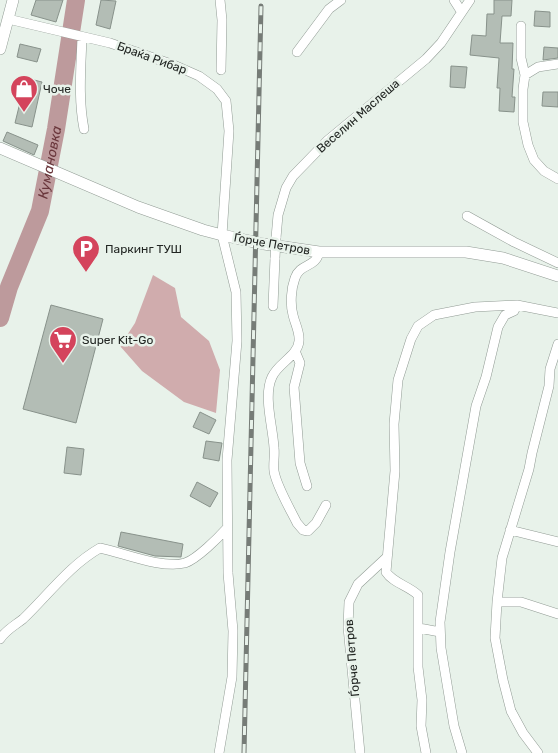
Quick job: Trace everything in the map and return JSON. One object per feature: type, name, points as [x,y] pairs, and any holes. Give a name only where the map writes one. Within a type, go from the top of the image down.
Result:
[{"type":"street","points":[[0,49],[14,0]]},
{"type":"street","points":[[220,0],[222,20],[221,70]]},
{"type":"street","points":[[297,52],[330,8],[341,0]]},
{"type":"street","points":[[454,0],[461,11]]},
{"type":"street","name":"Веселин Маслеша","points":[[272,306],[278,215],[286,188],[293,176],[328,140],[426,59],[441,43],[470,0]]},
{"type":"street","name":"Браќа Рибар","points":[[8,19],[110,43],[200,76],[217,89],[226,101],[229,132],[222,235]]},
{"type":"street","points":[[521,26],[521,58],[525,75],[522,89],[523,122],[528,145],[534,160],[544,171],[558,179]]},
{"type":"street","points":[[82,37],[80,82],[84,129]]},
{"type":"street","points":[[525,75],[538,67],[558,64]]},
{"type":"street","name":"Ѓорче Петров","points":[[0,148],[138,207],[202,230],[222,235],[270,245],[319,252],[466,252],[503,258],[558,276]]},
{"type":"street","points":[[467,216],[558,264]]},
{"type":"street","points":[[219,753],[232,677],[233,631],[228,573],[227,460],[237,341],[236,292],[222,235]]},
{"type":"street","points":[[319,252],[318,259],[314,263],[304,266],[296,275],[292,288],[292,313],[299,334],[299,343],[296,351],[278,367],[271,378],[269,390],[274,471],[297,523],[303,530],[308,531],[326,505]]},
{"type":"street","points":[[426,753],[421,726],[422,700],[418,667],[418,595],[412,589],[390,578],[386,572],[395,471],[394,424],[398,380],[411,339],[418,326],[434,315],[475,307],[517,305],[558,313]]},
{"type":"street","points":[[462,753],[454,726],[440,648],[440,622],[476,406],[486,377],[498,327],[505,315],[514,310],[517,305]]},
{"type":"street","points":[[538,753],[523,733],[511,711],[495,638],[502,558],[529,469],[549,386],[550,369],[558,344]]},
{"type":"street","points":[[296,351],[300,363],[294,387],[300,463],[307,486]]},
{"type":"street","points":[[0,639],[5,631],[22,620],[87,555],[100,548],[162,564],[185,563],[212,544],[227,528]]},
{"type":"street","points":[[510,530],[558,542]]},
{"type":"street","name":"Ѓорче Петров","points":[[360,753],[348,627],[349,602],[358,584],[386,558]]},
{"type":"street","points":[[497,602],[520,602],[558,614]]},
{"type":"street","points":[[419,628],[440,632]]},
{"type":"shaded area","points":[[153,275],[175,288],[181,317],[209,341],[220,370],[216,413],[184,402],[142,371],[120,346],[135,323]]},
{"type":"building","points":[[36,0],[63,0],[56,22],[31,15]]},
{"type":"building","points":[[101,0],[116,1],[110,29],[96,25]]},
{"type":"building","points":[[494,0],[512,0],[511,16],[502,16],[500,43],[513,43],[512,97],[515,97],[514,112],[499,111],[500,88],[497,88],[499,58],[470,55],[472,35],[486,36],[487,14],[494,14]]},
{"type":"building","points":[[535,11],[550,12],[550,27],[534,26]]},
{"type":"building","points":[[20,44],[41,49],[37,62],[17,57]]},
{"type":"building","points":[[544,47],[558,48],[558,58],[543,60]]},
{"type":"building","points":[[451,66],[467,67],[465,88],[450,87]]},
{"type":"building","points":[[26,78],[42,82],[32,127],[15,123]]},
{"type":"building","points":[[543,92],[558,92],[558,107],[542,106]]},
{"type":"building","points":[[7,132],[38,145],[34,155],[3,141]]},
{"type":"building","name":"Super Kit-Go","points":[[51,305],[103,319],[76,423],[23,409]]},
{"type":"building","points":[[200,412],[216,420],[209,434],[193,427]]},
{"type":"building","points":[[206,441],[222,443],[219,461],[203,458]]},
{"type":"building","points":[[67,447],[84,449],[81,475],[64,473]]},
{"type":"building","points":[[197,482],[218,493],[210,507],[190,496]]},
{"type":"building","points":[[121,532],[183,544],[181,557],[155,556],[118,546]]},
{"type":"waterway","name":"Кумановка","points":[[0,318],[9,287],[40,211],[56,129],[76,0]]},
{"type":"railway","points":[[244,753],[261,6]]},
{"type":"place","name":"Чоче","points":[[24,113]]},
{"type":"place","name":"Паркинг ТУШ","points":[[86,273]]},
{"type":"place","name":"Super Kit-Go","points":[[63,364]]}]
